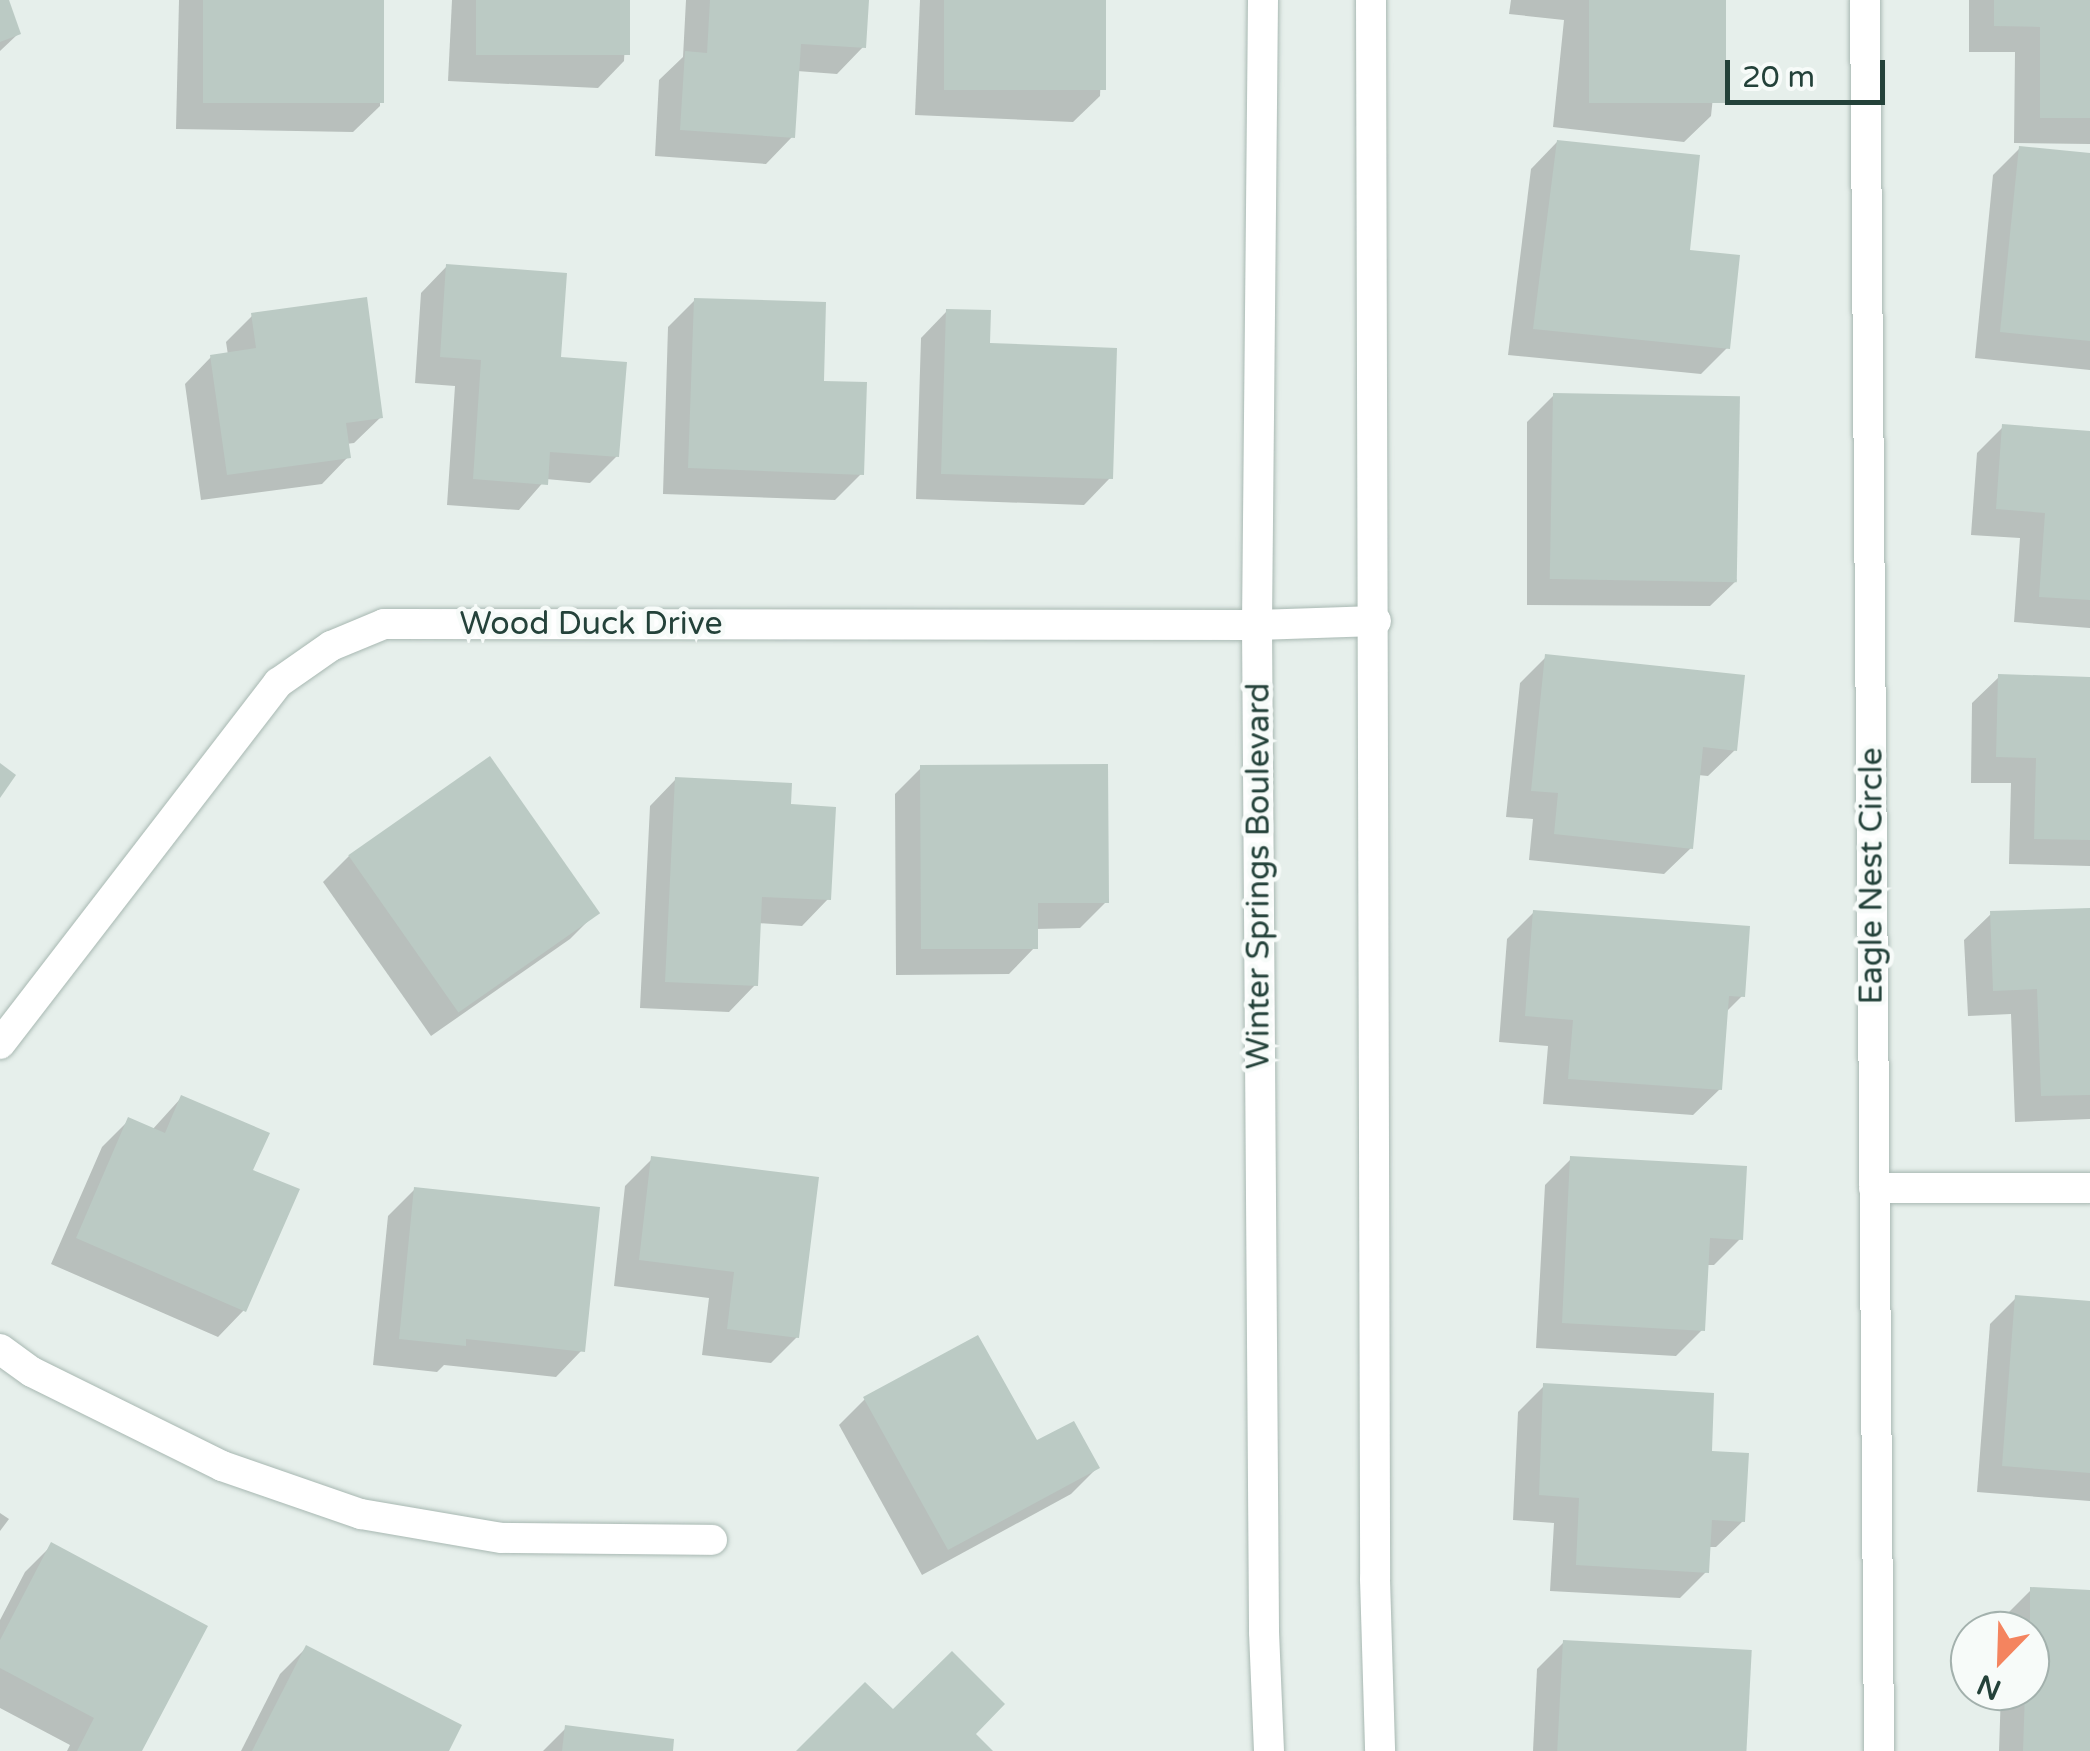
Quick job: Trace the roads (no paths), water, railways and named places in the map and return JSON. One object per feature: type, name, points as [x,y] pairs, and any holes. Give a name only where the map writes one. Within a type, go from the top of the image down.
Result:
[{"type":"street","name":"Winter Springs Boulevard","points":[[1263,0],[1257,625],[1264,1612],[1269,1751]]},
{"type":"street","points":[[1371,0],[1376,621],[1375,1579],[1380,1751]]},
{"type":"street","name":"Eagle Nest Circle","points":[[1865,0],[1879,1751]]},
{"type":"street","name":"Wood Duck Drive","points":[[0,1044],[278,683],[331,646],[384,624],[1257,625],[1376,621]]},
{"type":"street","points":[[1874,1188],[2090,1188]]},
{"type":"street","points":[[0,1349],[32,1372],[222,1466],[361,1514],[502,1538],[712,1540]]}]
